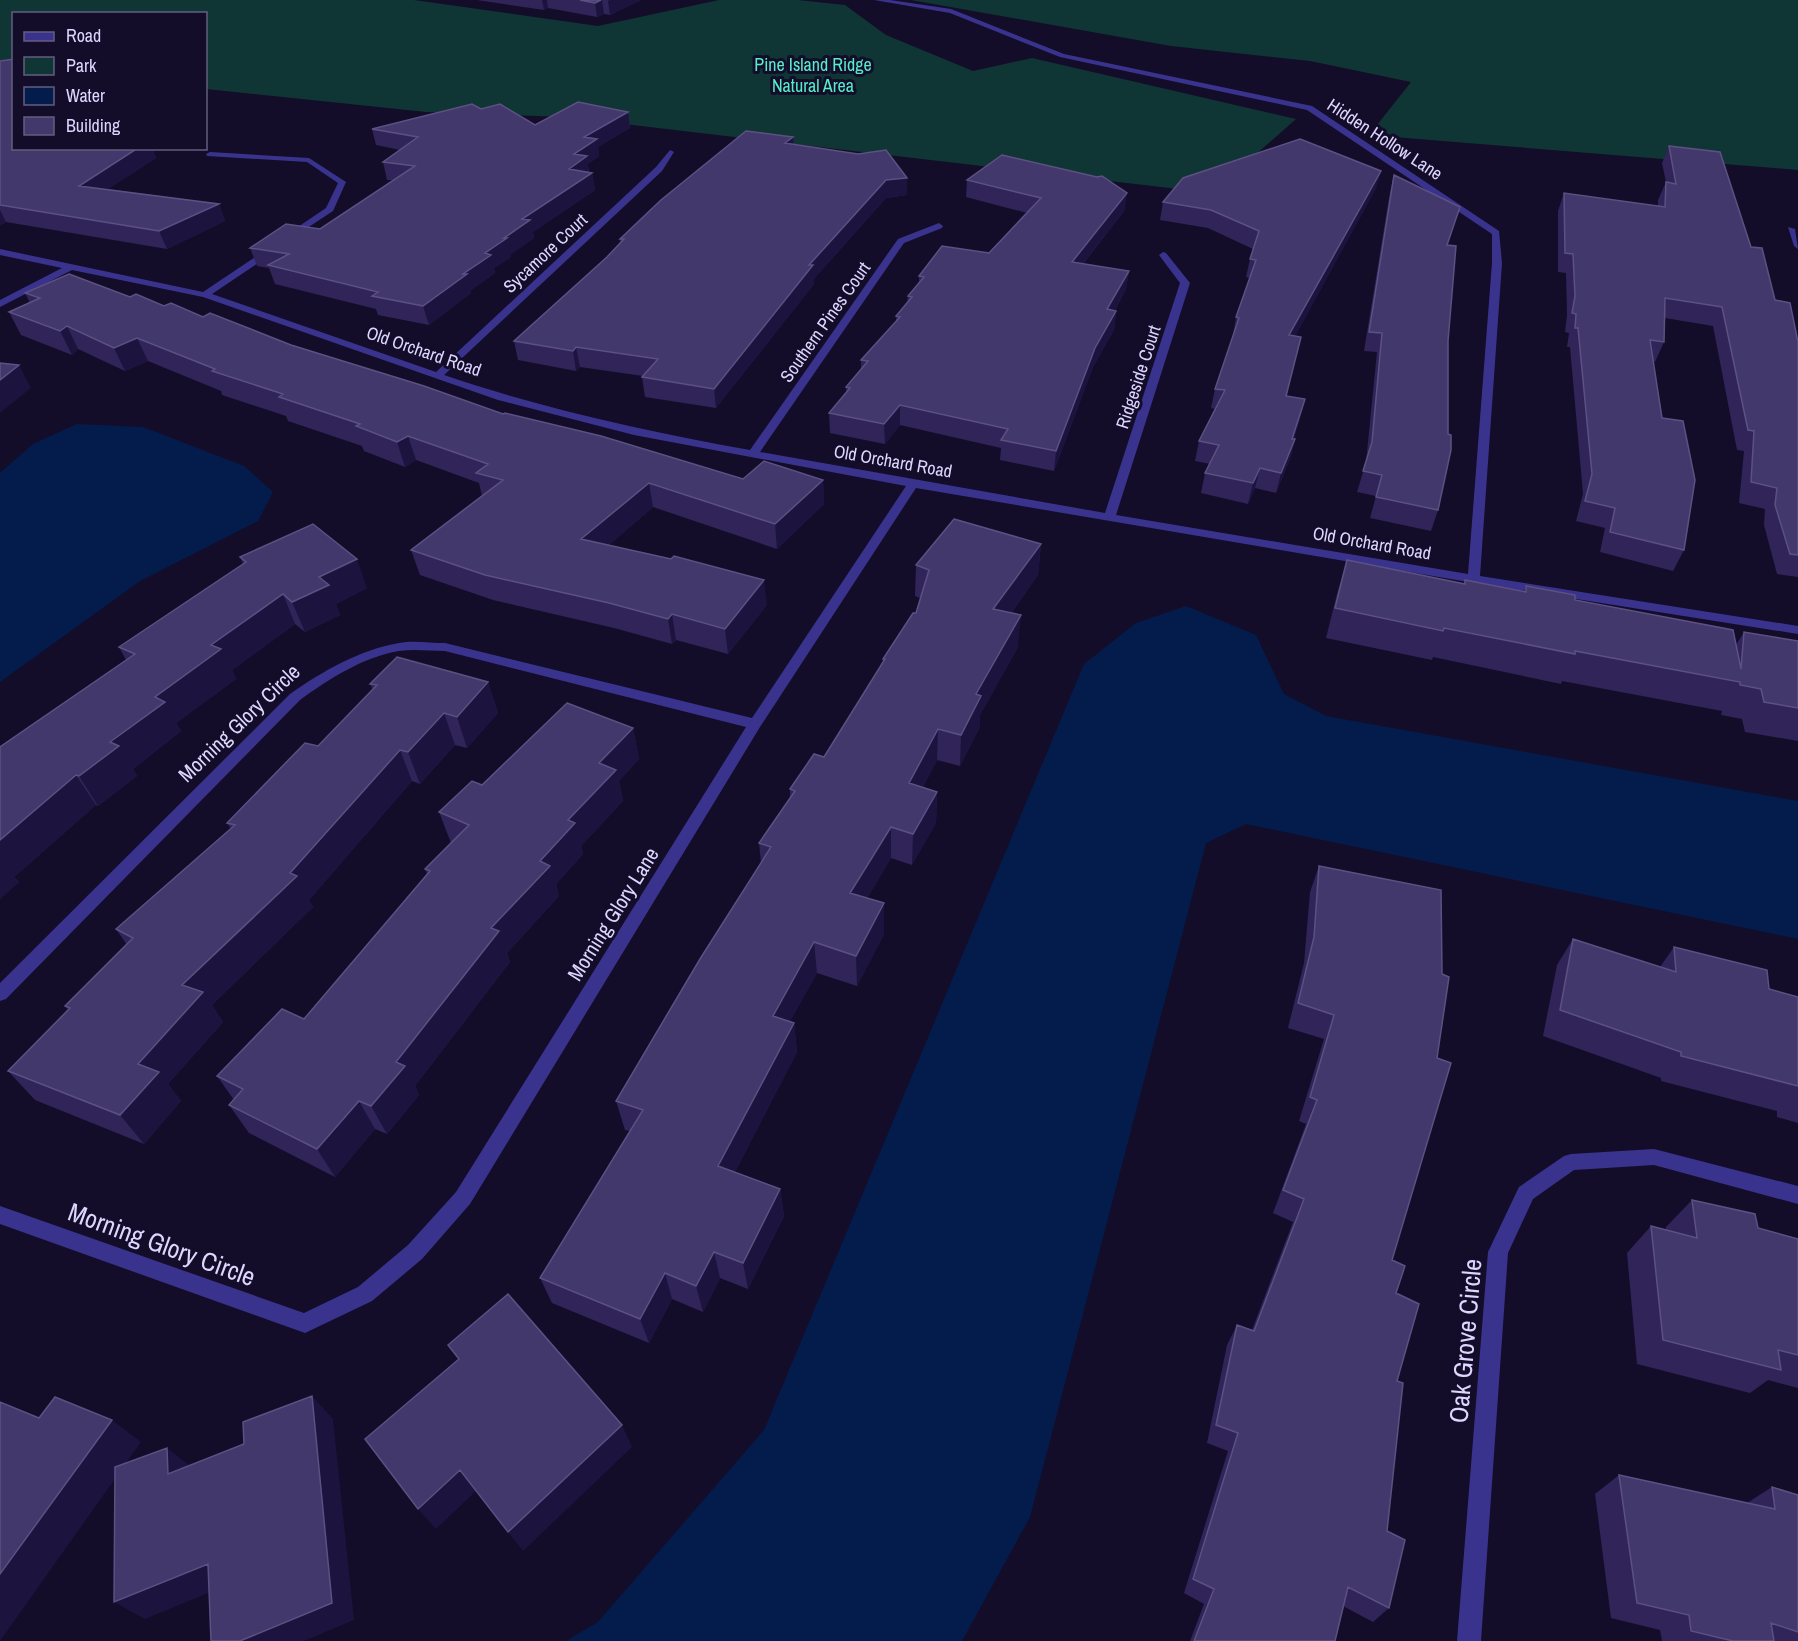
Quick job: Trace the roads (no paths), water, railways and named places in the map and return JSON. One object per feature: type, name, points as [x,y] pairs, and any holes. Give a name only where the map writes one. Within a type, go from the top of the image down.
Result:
[{"type":"street","name":"Hidden Hollow Lane","points":[[877,0],[951,11],[1062,56],[1309,108],[1496,233],[1497,263],[1474,579]]},
{"type":"street","name":"Sycamore Court","points":[[438,375],[659,169],[670,152]]},
{"type":"street","points":[[206,295],[330,209],[342,182],[309,160],[210,154]]},
{"type":"street","name":"Southern Pines Court","points":[[753,454],[901,242],[939,226]]},
{"type":"street","points":[[1791,229],[1798,246]]},
{"type":"street","name":"Old Orchard Road","points":[[0,252],[206,295],[502,398],[634,432],[913,484],[1474,579],[1798,630]]},
{"type":"street","name":"Ridgeside Court","points":[[1110,516],[1185,283],[1163,255]]},
{"type":"street","points":[[0,304],[69,268]]},
{"type":"street","name":"Morning Glory Lane","points":[[305,1323],[365,1294],[415,1252],[463,1198],[755,724],[913,484]]},
{"type":"street","name":"Morning Glory Circle","points":[[0,994],[295,697],[320,679],[363,659],[398,647],[445,647],[755,724]]},
{"type":"street","name":"Oak Grove Circle","points":[[1469,1641],[1498,1252],[1526,1193],[1571,1162],[1654,1157],[1798,1195]]},
{"type":"street","name":"Morning Glory Circle","points":[[0,1215],[305,1323]]},
{"type":"water","points":[[77,424],[143,427],[244,466],[273,492],[258,521],[140,581],[0,682],[0,473],[33,444]]},
{"type":"water","points":[[1186,606],[1256,635],[1284,694],[1326,716],[1798,801],[1798,939],[1246,824],[1206,843],[1030,1517],[962,1641],[566,1641],[598,1622],[764,1430],[1084,664],[1136,623]]},
{"type":"park label","name":"Pine Island Ridge Natural Area","points":[[813,74]]}]
